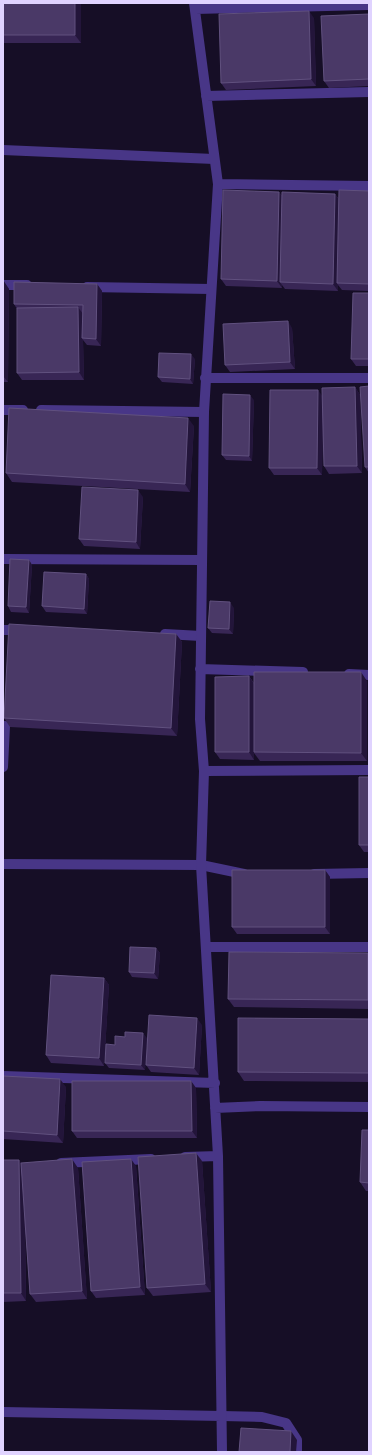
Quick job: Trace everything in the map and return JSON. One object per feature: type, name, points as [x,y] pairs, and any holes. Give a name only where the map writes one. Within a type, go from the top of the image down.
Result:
[{"type":"street","points":[[222,1452],[218,1156],[215,1083],[201,865],[204,771],[200,719],[205,378],[218,184],[194,6],[369,5]]},
{"type":"street","points":[[206,96],[369,92]]},
{"type":"street","points":[[3,150],[214,159]]},
{"type":"street","points":[[218,184],[369,186]]},
{"type":"street","points":[[3,285],[35,286]]},
{"type":"street","points":[[75,286],[211,289]]},
{"type":"street","points":[[205,378],[369,378]]},
{"type":"street","points":[[3,410],[204,412]]},
{"type":"street","points":[[3,558],[202,560]]},
{"type":"street","points":[[3,630],[35,630]]},
{"type":"street","points":[[153,634],[201,636]]},
{"type":"street","points":[[200,669],[315,673]]},
{"type":"street","points":[[338,674],[369,675]]},
{"type":"street","points":[[3,726],[5,726],[3,767]]},
{"type":"street","points":[[204,771],[369,770]]},
{"type":"street","points":[[3,864],[201,865],[224,871],[254,874]]},
{"type":"street","points":[[300,874],[369,873]]},
{"type":"street","points":[[206,948],[369,947]]},
{"type":"street","points":[[3,1076],[215,1083]]},
{"type":"street","points":[[215,1108],[260,1106],[369,1107]]},
{"type":"street","points":[[178,1158],[218,1156]]},
{"type":"street","points":[[51,1163],[163,1158]]},
{"type":"street","points":[[3,1412],[262,1417],[286,1423],[297,1440],[297,1452]]},
{"type":"building","points":[[3,3],[75,3],[75,35],[3,35]]},
{"type":"building","points":[[309,11],[311,79],[221,83],[219,14]]},
{"type":"building","points":[[369,14],[369,79],[324,81],[321,16]]},
{"type":"building","points":[[223,190],[279,192],[277,281],[221,279]]},
{"type":"building","points":[[339,190],[369,191],[369,284],[337,283]]},
{"type":"building","points":[[282,192],[335,194],[333,284],[280,282]]},
{"type":"building","points":[[14,282],[97,284],[96,339],[82,338],[83,305],[14,304]]},
{"type":"building","points":[[353,293],[369,293],[369,359],[351,359]]},
{"type":"building","points":[[78,307],[79,372],[17,373],[17,308]]},
{"type":"building","points":[[288,321],[290,362],[225,365],[223,324]]},
{"type":"building","points":[[159,353],[191,354],[190,379],[158,377]]},
{"type":"building","points":[[369,386],[369,467],[365,467],[360,387]]},
{"type":"building","points":[[355,387],[357,466],[324,466],[322,388]]},
{"type":"building","points":[[270,390],[318,390],[317,468],[269,468]]},
{"type":"building","points":[[223,394],[250,395],[249,456],[222,455]]},
{"type":"building","points":[[9,408],[188,418],[185,484],[6,473]]},
{"type":"building","points":[[82,487],[138,490],[136,542],[79,539]]},
{"type":"building","points":[[10,559],[29,560],[26,607],[8,606]]},
{"type":"building","points":[[44,572],[86,574],[84,609],[42,606]]},
{"type":"building","points":[[210,601],[230,602],[229,629],[208,628]]},
{"type":"building","points":[[9,624],[176,634],[171,728],[4,718]]},
{"type":"building","points":[[254,672],[361,672],[361,753],[254,752]]},
{"type":"building","points":[[249,676],[249,752],[215,752],[215,677]]},
{"type":"building","points":[[359,777],[369,777],[369,845],[359,845]]},
{"type":"building","points":[[232,870],[325,870],[325,927],[232,927]]},
{"type":"building","points":[[130,947],[156,948],[154,973],[129,972]]},
{"type":"building","points":[[229,952],[368,953],[368,1000],[228,999]]},
{"type":"building","points":[[51,975],[104,978],[99,1058],[46,1055]]},
{"type":"building","points":[[149,1015],[197,1018],[194,1068],[146,1065]]},
{"type":"building","points":[[238,1018],[369,1019],[369,1073],[238,1072]]},
{"type":"building","points":[[125,1032],[143,1033],[141,1065],[105,1063],[106,1044],[115,1045],[115,1036],[125,1037]]},
{"type":"building","points":[[3,1076],[60,1079],[57,1135],[3,1131]]},
{"type":"building","points":[[72,1081],[191,1081],[192,1131],[72,1131]]},
{"type":"building","points":[[362,1130],[369,1130],[369,1183],[360,1182]]},
{"type":"building","points":[[196,1153],[205,1284],[147,1288],[138,1157]]},
{"type":"building","points":[[72,1159],[82,1291],[30,1294],[21,1163]]},
{"type":"building","points":[[131,1159],[140,1287],[91,1291],[82,1162]]},
{"type":"building","points":[[3,1160],[19,1160],[21,1293],[3,1293]]},
{"type":"building","points":[[241,1428],[291,1431],[290,1452],[239,1452]]}]
